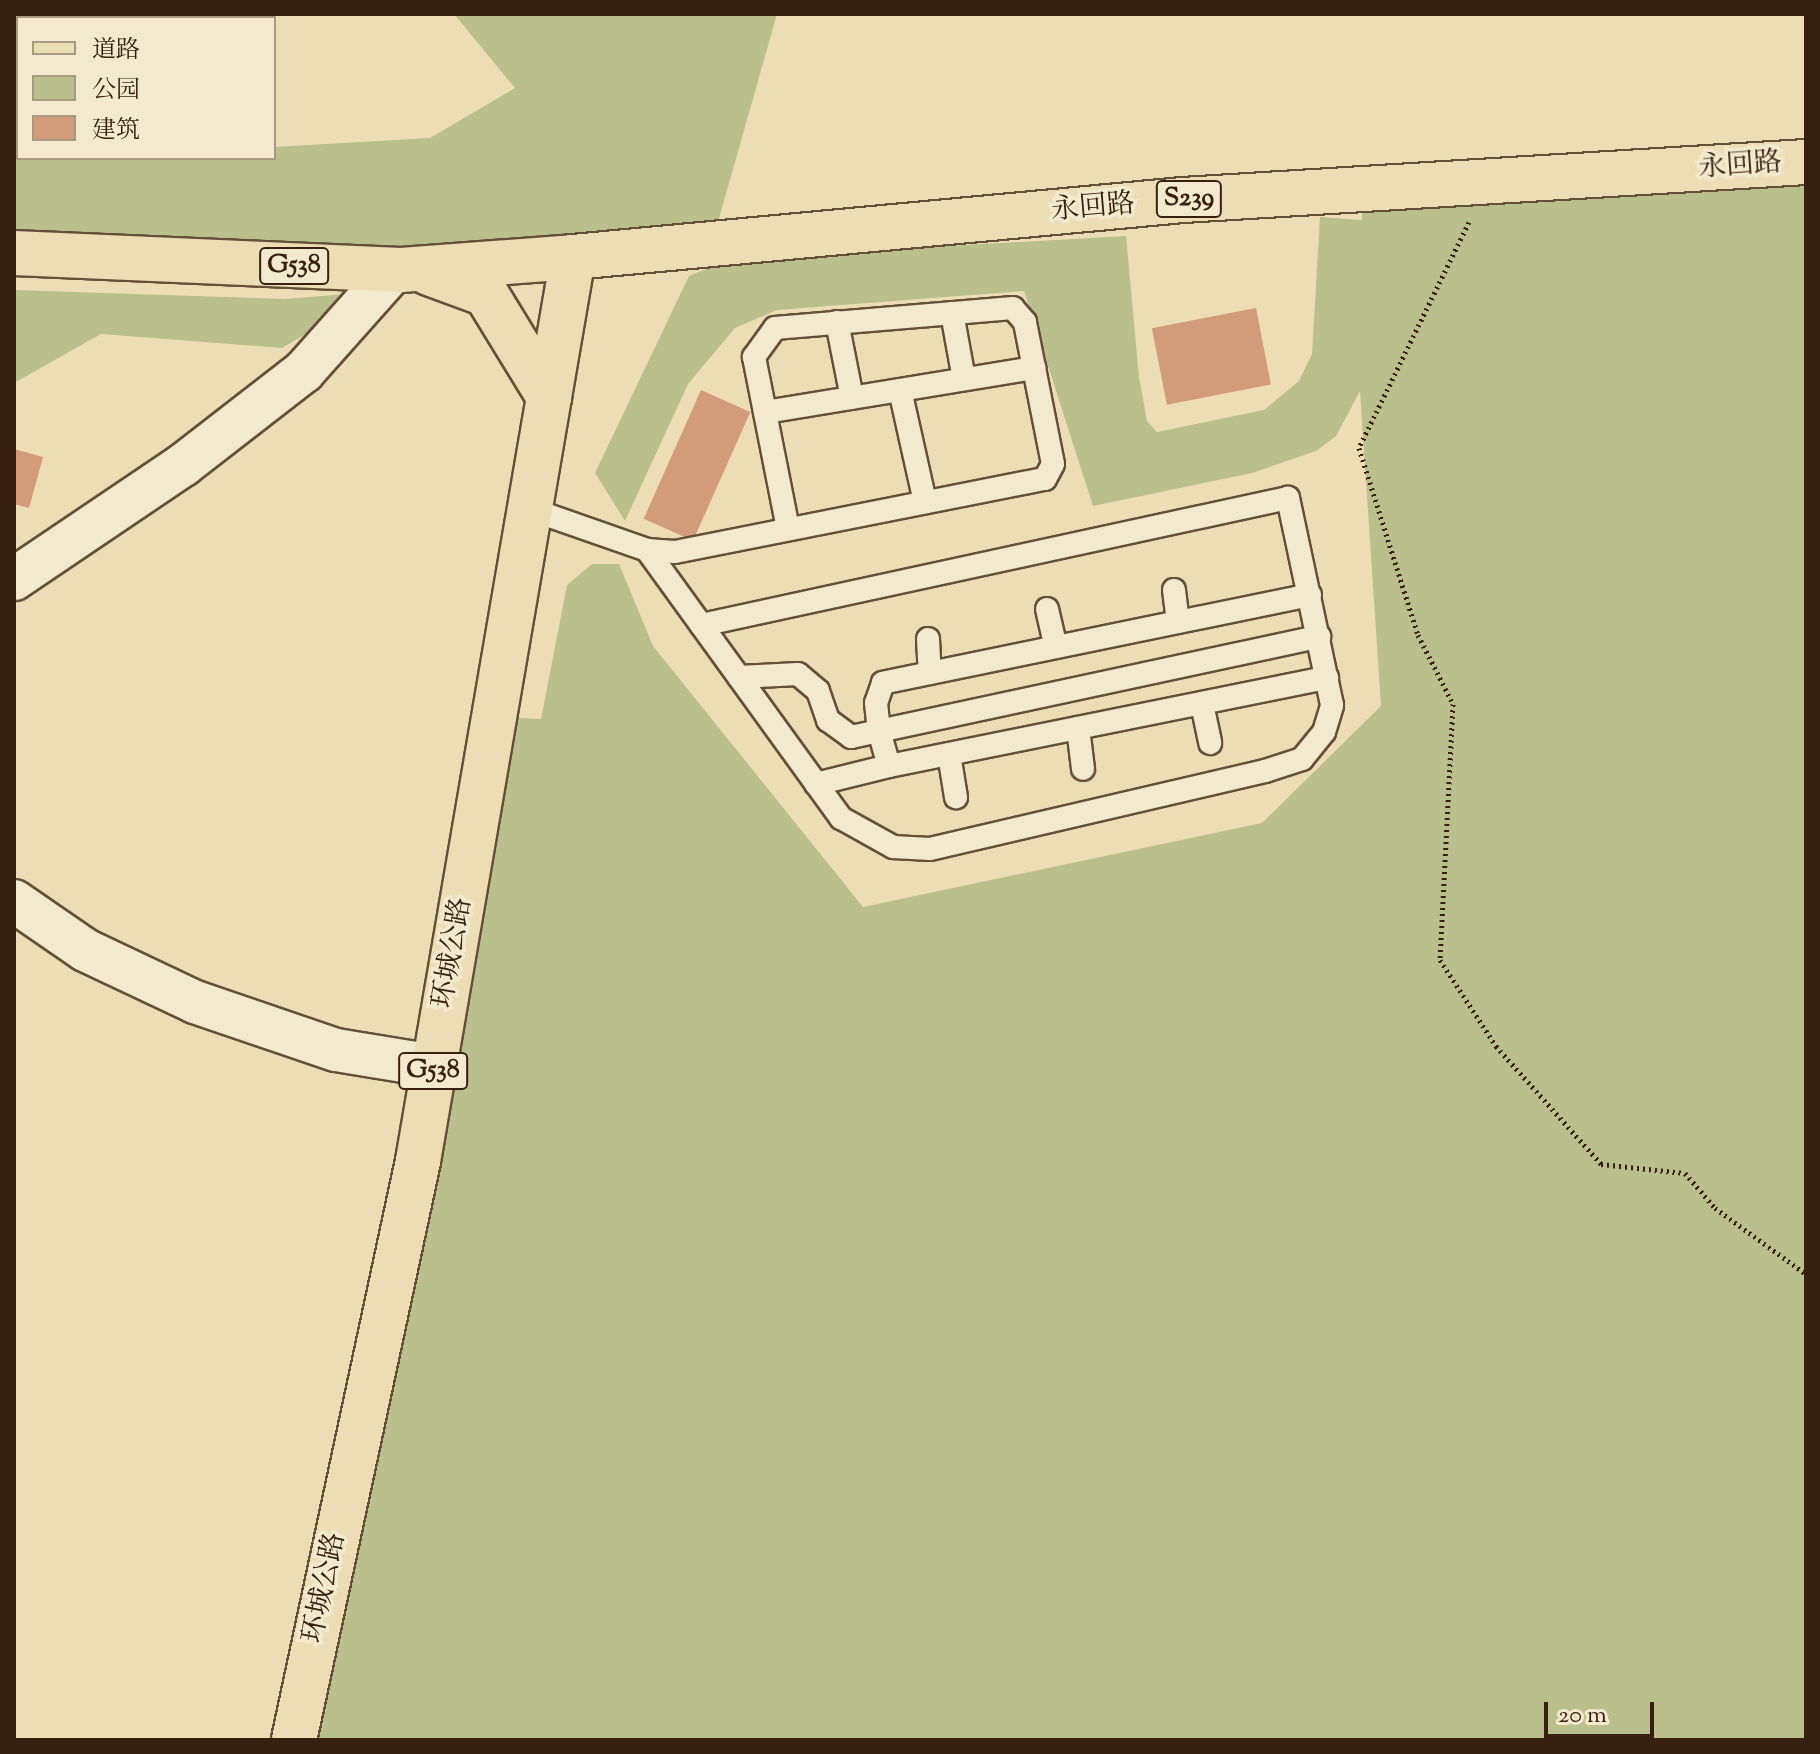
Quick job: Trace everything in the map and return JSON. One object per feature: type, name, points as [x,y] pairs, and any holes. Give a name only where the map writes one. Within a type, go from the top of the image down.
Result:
[{"type":"main road","name":"永回路","points":[[573,257],[1183,200],[1806,162]]},
{"type":"main road","name":"G538","points":[[14,253],[406,270],[573,257]]},
{"type":"main road","name":"环城公路","points":[[294,1740],[434,1066],[573,257]]},
{"type":"main road","points":[[406,270],[486,294],[549,397]]},
{"type":"street","points":[[14,579],[183,465],[304,371],[406,270]]},
{"type":"street","points":[[14,901],[85,950],[195,1002],[336,1050],[434,1066]]},
{"type":"lane","points":[[530,509],[647,550],[675,552],[1045,479],[1053,464],[1025,322],[1013,308],[775,328],[754,357],[788,529]]},
{"type":"lane","points":[[952,313],[964,379]]},
{"type":"lane","points":[[837,322],[852,398]]},
{"type":"lane","points":[[765,412],[1034,368]]},
{"type":"lane","points":[[900,390],[925,502]]},
{"type":"lane","points":[[647,550],[841,818],[893,847],[930,849],[1302,759],[1324,732],[1332,705],[1288,498],[1267,498],[702,625]]},
{"type":"lane","points":[[1174,590],[1178,622]]},
{"type":"lane","points":[[889,766],[879,731],[876,703],[883,683],[1310,595]]},
{"type":"lane","points":[[1047,609],[1056,647]]},
{"type":"lane","points":[[739,677],[798,674],[818,691],[828,720],[851,737],[1319,637]]},
{"type":"lane","points":[[928,639],[930,673]]},
{"type":"lane","points":[[816,784],[889,766],[1327,678]]},
{"type":"lane","points":[[1202,704],[1210,743]]},
{"type":"lane","points":[[1078,728],[1083,769]]},
{"type":"lane","points":[[949,754],[956,797]]},
{"type":"path","points":[[1488,181],[1359,448],[1418,635],[1453,704],[1440,960],[1496,1046],[1601,1164],[1685,1173],[1715,1208],[1806,1274]]},
{"type":"green space","points":[[454,14],[777,14],[712,243],[624,252],[14,253],[14,159],[276,160],[276,147],[430,138],[515,88]]},
{"type":"green space","points":[[1806,166],[1806,1740],[294,1740],[494,717],[541,719],[567,585],[592,564],[619,564],[653,646],[863,907],[1262,823],[1381,706],[1360,391],[1336,436],[1316,451],[1252,473],[1093,506],[1024,291],[777,310],[735,328],[688,384],[625,521],[595,473],[689,276],[732,258],[1126,236],[1139,377],[1147,421],[1157,432],[1264,410],[1299,381],[1312,354],[1320,217],[1362,220],[1362,189]]},
{"type":"green space","points":[[14,290],[285,299],[346,294],[349,309],[282,348],[101,334],[14,383]]},
{"type":"building","points":[[1256,308],[1271,385],[1167,405],[1152,328]]},
{"type":"building","points":[[701,390],[750,412],[693,541],[644,519]]},
{"type":"building","points":[[14,449],[43,457],[29,508],[14,504]]}]
